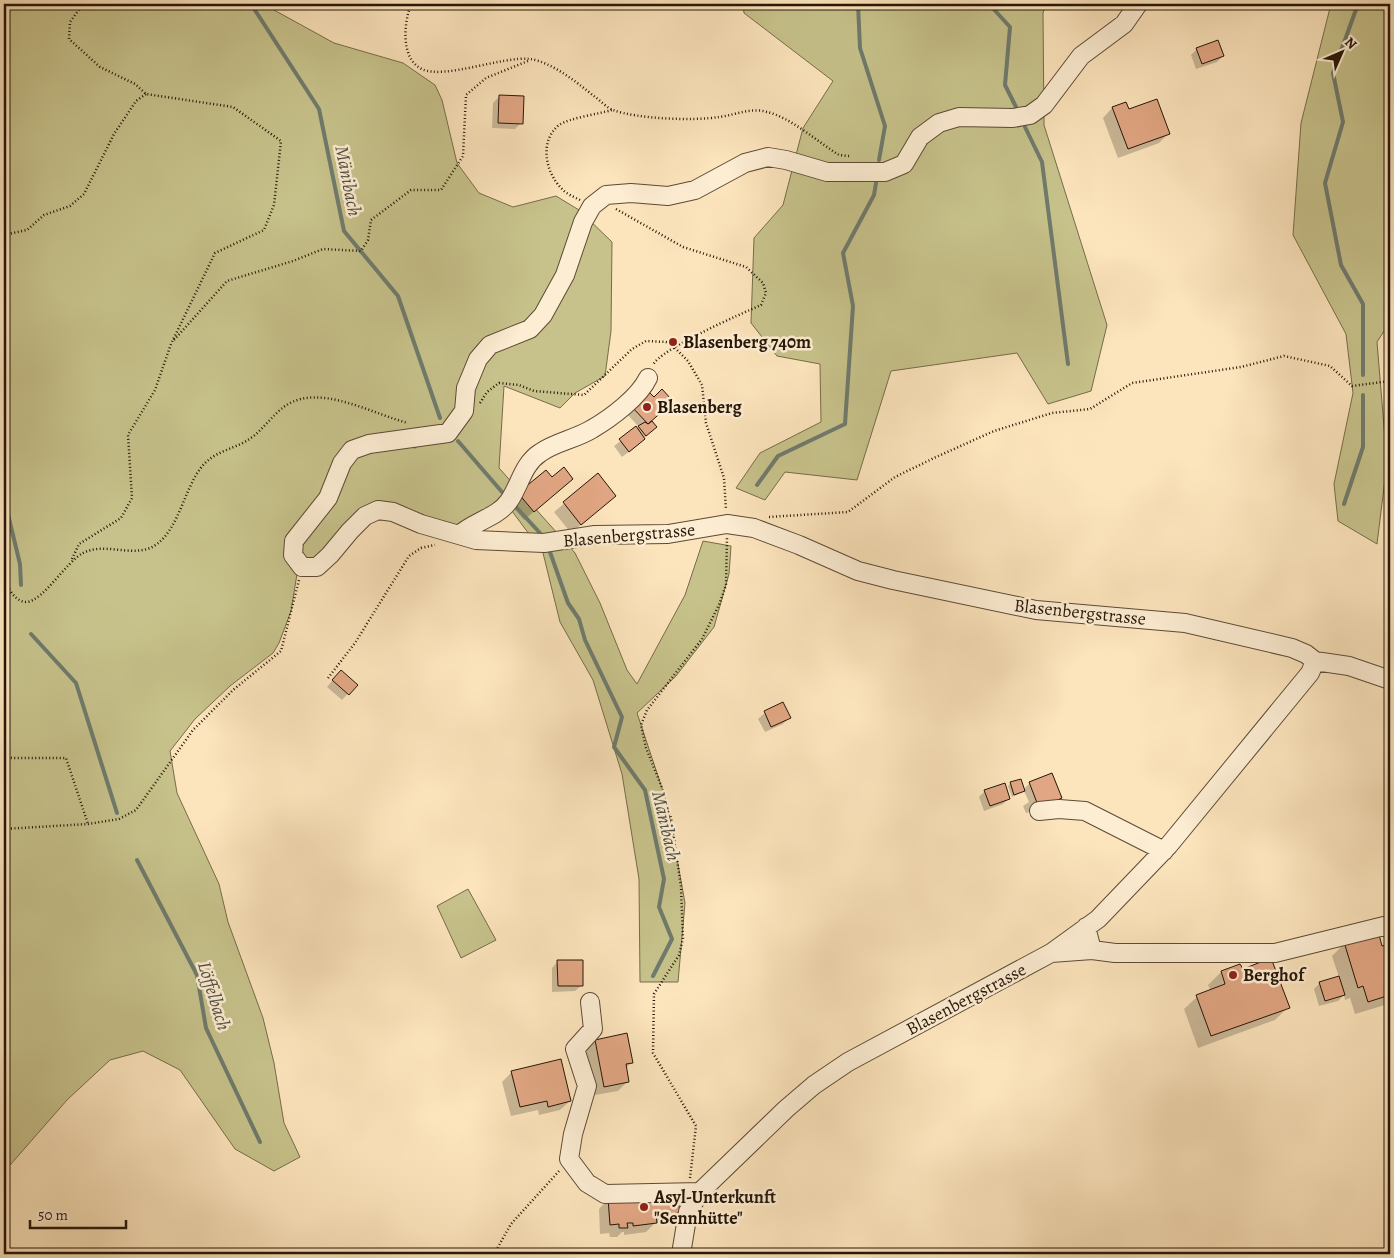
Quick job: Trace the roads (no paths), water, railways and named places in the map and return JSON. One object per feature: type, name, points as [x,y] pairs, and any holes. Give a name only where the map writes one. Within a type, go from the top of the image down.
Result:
[{"type":"street","name":"Blasenbergstrasse","points":[[681,1254],[688,1212],[695,1192],[786,1108],[814,1085],[848,1062],[1051,953],[1098,918],[1164,851],[1310,672],[1315,661],[1306,654],[1292,648],[1185,623],[1036,610],[858,572],[799,545],[754,528],[727,524],[668,534],[595,535],[544,543],[476,540],[393,512],[378,510],[365,516],[317,567],[302,567],[293,555],[294,541],[328,498],[342,463],[352,450],[369,444],[448,433],[464,411],[466,388],[478,359],[490,345],[530,329],[543,315],[565,276],[583,222],[592,206],[606,195],[631,193],[668,196],[695,190],[744,163],[768,157],[786,160],[827,172],[886,172],[904,164],[920,137],[939,123],[960,117],[1013,118],[1030,115],[1044,105],[1081,56],[1124,24],[1138,4]]},
{"type":"street","points":[[459,535],[468,527],[491,516],[508,502],[527,466],[539,453],[592,429],[642,391],[648,378]]},
{"type":"street","points":[[1315,661],[1349,666],[1390,680]]},
{"type":"street","points":[[1039,811],[1058,809],[1085,810],[1164,851]]},
{"type":"street","points":[[1051,953],[1092,950],[1114,954],[1275,953],[1384,926],[1390,928]]},
{"type":"street","points":[[1086,928],[1092,950]]},
{"type":"street","points":[[590,1002],[593,1029],[575,1049],[587,1086],[573,1134],[569,1159],[587,1183],[606,1194],[695,1192]]},
{"type":"waterway","name":"Mänibach","points":[[251,4],[319,109],[344,231],[398,296],[440,418]]},
{"type":"waterway","points":[[858,4],[860,48],[885,126],[879,160]]},
{"type":"waterway","points":[[989,4],[1010,27],[1005,85],[1016,107]]},
{"type":"waterway","points":[[1358,4],[1333,73],[1343,122],[1325,183],[1341,265],[1363,304],[1363,375]]},
{"type":"waterway","points":[[1025,127],[1042,162],[1068,364]]},
{"type":"waterway","points":[[757,485],[778,456],[845,424],[853,306],[843,253],[874,195],[876,183]]},
{"type":"waterway","points":[[1344,504],[1363,447],[1363,395]]},
{"type":"waterway","name":"Mänibach","points":[[458,441],[502,492]]},
{"type":"waterway","name":"Löffelbach","points":[[4,498],[20,564],[21,585]]},
{"type":"waterway","name":"Mänibach","points":[[516,507],[540,533]]},
{"type":"waterway","name":"Mänibach","points":[[550,552],[568,603],[579,619],[585,640],[622,717],[614,747],[645,790],[664,879],[659,907],[672,939],[653,976]]},
{"type":"waterway","name":"Löffelbach","points":[[31,634],[76,683],[117,813]]},
{"type":"waterway","name":"Löffelbach","points":[[137,860],[197,975],[206,1028],[260,1142]]},
{"type":"place","name":"Blasenberg 740m","points":[[673,342]]},
{"type":"place","name":"Blasenberg","points":[[647,407]]},
{"type":"place","name":"Berghof","points":[[1233,975]]},
{"type":"place","name":"Asyl-Unterkunft \"Sennhütte\"","points":[[644,1207]]}]
